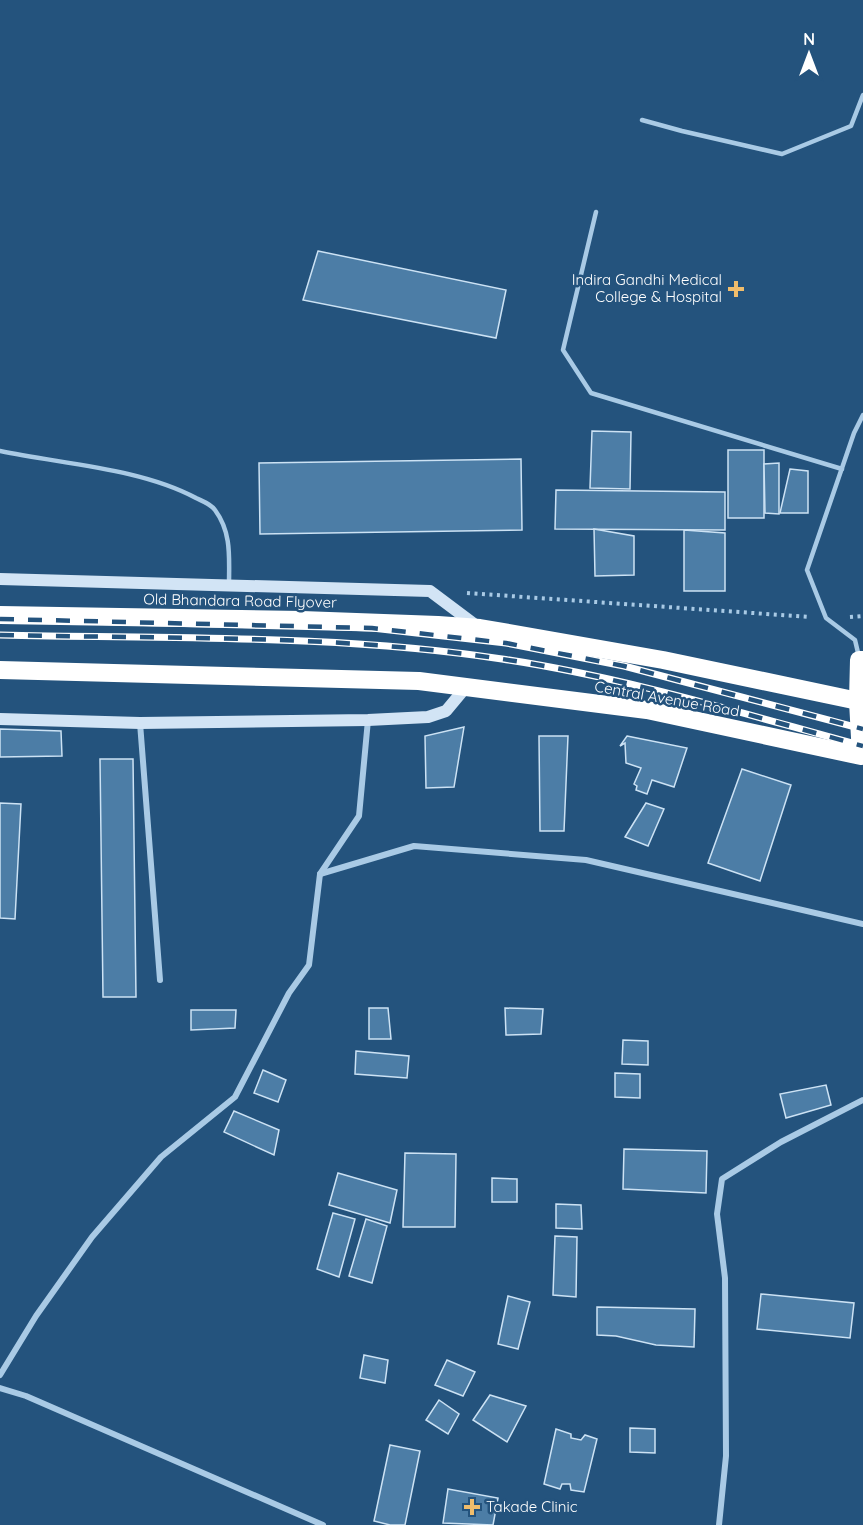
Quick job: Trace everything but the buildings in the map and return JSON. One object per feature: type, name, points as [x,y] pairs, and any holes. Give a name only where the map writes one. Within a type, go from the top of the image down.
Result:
[{"type":"highway","name":"Old Bhandara Road Flyover","points":[[0,615],[302,620],[480,628],[663,660],[858,701]]},
{"type":"highway","points":[[861,660],[858,701],[862,759]]},
{"type":"highway","points":[[0,670],[419,681],[465,687]]},
{"type":"highway","name":"Central Avenue Road","points":[[465,687],[647,710],[862,759]]},
{"type":"street","points":[[0,579],[430,591],[480,628]]},
{"type":"street","points":[[0,719],[140,723],[428,717],[446,711],[465,687]]},
{"type":"street","points":[[0,1375],[36,1316],[92,1237],[161,1157],[235,1097],[289,993],[309,965],[320,874],[359,816],[368,720]]},
{"type":"street","points":[[140,723],[160,980]]},
{"type":"street","points":[[320,874],[414,846],[586,860],[863,924]]},
{"type":"street","points":[[719,1525],[726,1456],[725,1278],[717,1214],[722,1179],[781,1142],[863,1100]]},
{"type":"street","points":[[0,1388],[26,1396],[323,1525]]},
{"type":"lane","points":[[642,120],[782,154],[851,126],[863,95]]},
{"type":"lane","points":[[596,212],[563,350],[591,393],[842,469]]},
{"type":"lane","points":[[861,660],[855,640],[826,618],[807,570],[854,433],[863,415]]},
{"type":"lane","points":[[0,452],[113,470],[182,490],[213,507],[223,523],[228,538],[229,585]]},
{"type":"path","points":[[430,591],[826,618],[863,616]]},
{"type":"railway","points":[[0,619],[372,628],[506,643],[624,666],[863,729]]},
{"type":"railway","points":[[0,635],[314,641],[440,651],[548,667],[638,686],[863,746]]},
{"type":"place","name":"Indira Gandhi Medical College & Hospital","points":[[736,289]]},
{"type":"place","name":"Takade Clinic","points":[[472,1507]]}]
